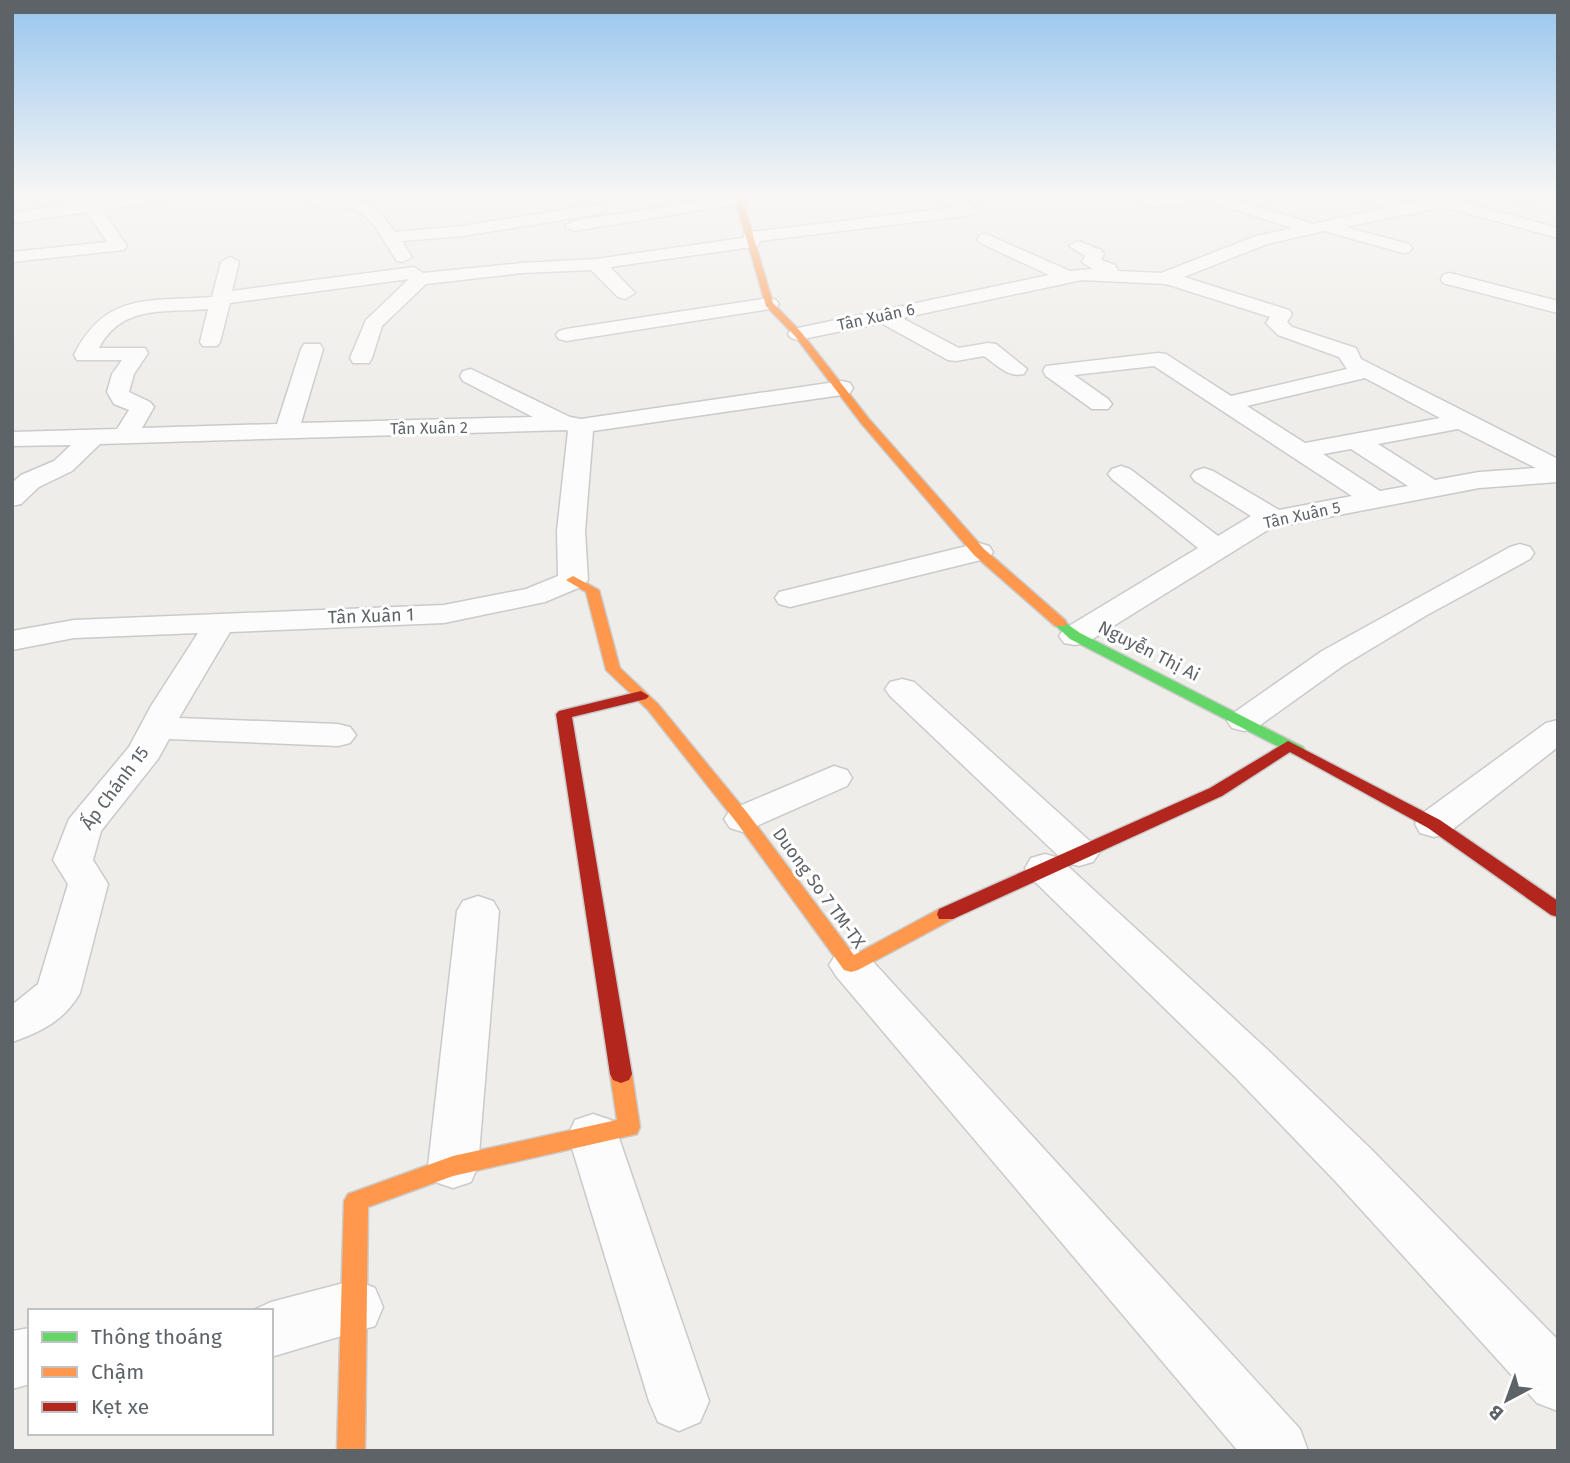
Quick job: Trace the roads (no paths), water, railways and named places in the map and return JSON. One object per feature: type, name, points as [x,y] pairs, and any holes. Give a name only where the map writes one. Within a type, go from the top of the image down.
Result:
[{"type":"street","points":[[12,271],[76,263]]},
{"type":"street","points":[[210,342],[230,263]]},
{"type":"street","points":[[409,263],[417,276]]},
{"type":"street","points":[[126,434],[142,407],[122,399],[118,392],[124,374],[137,353],[85,355],[102,327],[118,314],[128,310],[221,300],[311,286],[601,263]]},
{"type":"street","points":[[566,335],[769,304],[758,263]]},
{"type":"street","points":[[1038,263],[1068,277]]},
{"type":"street","points":[[1094,263],[1109,269],[1108,277]]},
{"type":"street","name":"Tân Xuân 6","points":[[799,334],[1082,274],[1132,279],[1167,278],[1204,263]]},
{"type":"street","points":[[596,264],[625,293]]},
{"type":"street","points":[[307,266],[311,286]]},
{"type":"street","points":[[1470,283],[1512,274]]},
{"type":"street","points":[[361,358],[373,324],[417,276]]},
{"type":"street","points":[[1167,278],[1282,314],[1276,323],[1285,331],[1348,353],[1352,363],[1558,471]]},
{"type":"street","points":[[1132,279],[1142,286],[1186,302]]},
{"type":"street","points":[[1450,279],[1558,307]]},
{"type":"street","name":"Nguyễn Thị Ai","points":[[769,304],[799,334],[865,421],[979,552],[1075,636],[1244,721],[1434,824],[1558,910]]},
{"type":"street","points":[[882,315],[956,355],[989,349],[1016,369]]},
{"type":"street","points":[[287,431],[312,349]]},
{"type":"street","points":[[1100,404],[1054,371],[1158,359],[1376,500]]},
{"type":"street","points":[[1228,404],[1368,370]]},
{"type":"street","points":[[471,376],[573,425],[573,580]]},
{"type":"street","name":"Tân Xuân 2","points":[[15,441],[126,434],[573,425],[842,388]]},
{"type":"street","points":[[1301,451],[1461,421]]},
{"type":"street","points":[[12,498],[30,481],[63,466],[94,436]]},
{"type":"street","points":[[1356,441],[1431,489]]},
{"type":"street","name":"Tân Xuân 5","points":[[1075,636],[1263,521],[1479,480],[1558,471]]},
{"type":"street","points":[[1121,474],[1217,549]]},
{"type":"street","points":[[1204,476],[1275,519]]},
{"type":"street","points":[[790,598],[979,552]]},
{"type":"street","points":[[1244,721],[1333,658],[1520,553]]},
{"type":"street","name":"Tân Xuân 1","points":[[12,641],[74,629],[444,614],[534,596],[573,580]]},
{"type":"street","name":"Duong So 7 TM-TX","points":[[573,580],[592,590],[613,670],[642,696],[743,819],[851,965],[905,933],[1218,791],[1288,746]]},
{"type":"street","name":"Ấp Chánh 15","points":[[12,1024],[32,1016],[58,993],[88,884],[73,860],[83,828],[145,751],[168,706],[221,622]]},
{"type":"street","points":[[902,690],[1253,1065],[1354,1166],[1558,1382]]},
{"type":"street","points":[[351,1451],[356,1202],[453,1166],[629,1127],[564,714],[642,696]]},
{"type":"street","points":[[158,728],[338,735]]},
{"type":"street","points":[[1434,824],[1558,730]]},
{"type":"street","points":[[743,819],[834,778]]},
{"type":"street","points":[[453,1166],[478,911]]},
{"type":"street","points":[[851,965],[1278,1451]]},
{"type":"street","points":[[593,1135],[679,1401]]},
{"type":"street","points":[[273,1329],[355,1307]]}]
